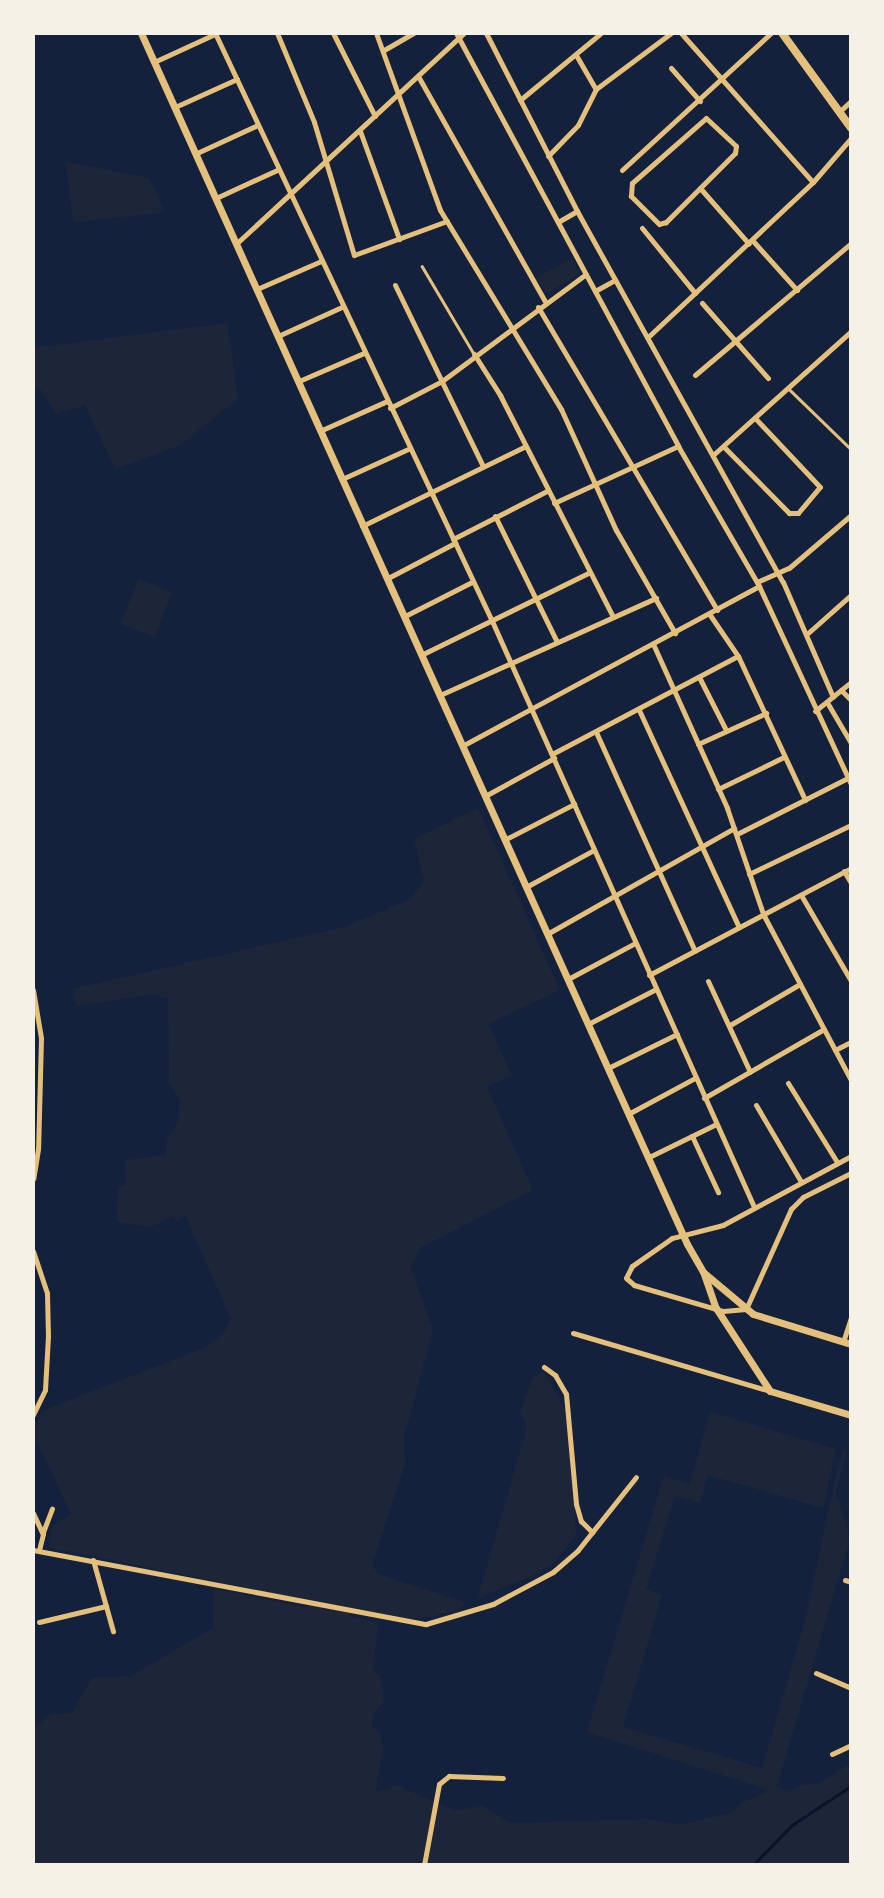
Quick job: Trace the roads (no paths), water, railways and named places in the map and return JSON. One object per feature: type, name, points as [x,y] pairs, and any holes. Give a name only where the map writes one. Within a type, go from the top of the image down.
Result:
[{"type":"main road","points":[[782,33],[845,106],[851,128]]},
{"type":"street","points":[[141,33],[682,1234],[704,1272],[716,1308],[769,1391]]},
{"type":"street","points":[[277,33],[327,161],[352,254],[360,256],[447,221]]},
{"type":"street","points":[[333,33],[375,116]]},
{"type":"street","points":[[376,33],[401,92],[447,221],[561,409],[594,485],[675,633]]},
{"type":"street","points":[[384,50],[412,33]]},
{"type":"street","points":[[486,33],[577,211],[778,575],[808,633],[815,661],[833,697]]},
{"type":"street","points":[[520,100],[601,33]]},
{"type":"street","points":[[548,156],[579,125],[596,89],[670,33]]},
{"type":"street","points":[[681,33],[813,183]]},
{"type":"street","points":[[622,170],[724,80],[771,33]]},
{"type":"street","points":[[154,62],[215,34],[292,194],[408,449],[511,662],[754,1207]]},
{"type":"street","points":[[237,243],[360,131],[459,35],[678,446],[758,584],[849,781],[698,845],[547,934]]},
{"type":"street","points":[[576,55],[596,89]]},
{"type":"street","points":[[671,68],[700,101]]},
{"type":"street","points":[[418,76],[545,301]]},
{"type":"street","points":[[175,107],[237,79]]},
{"type":"street","points":[[706,118],[736,148],[734,156],[700,188],[662,225],[630,191],[632,183],[706,118]]},
{"type":"street","points":[[197,153],[258,125]]},
{"type":"street","points":[[360,131],[399,239]]},
{"type":"street","points":[[648,337],[813,183],[851,138]]},
{"type":"street","points":[[216,198],[279,169]]},
{"type":"street","points":[[700,188],[797,290]]},
{"type":"street","points":[[558,222],[577,211]]},
{"type":"street","points":[[642,228],[695,293]]},
{"type":"street","points":[[695,375],[851,243]]},
{"type":"street","points":[[257,289],[321,261]]},
{"type":"street","points":[[390,408],[442,381],[510,327],[586,274]]},
{"type":"street","points":[[595,291],[615,280]]},
{"type":"street","points":[[395,285],[483,466]]},
{"type":"street","points":[[702,303],[768,378]]},
{"type":"street","points":[[278,336],[342,307]]},
{"type":"street","points":[[538,307],[717,610]]},
{"type":"street","points":[[713,455],[851,331]]},
{"type":"street","points":[[299,382],[364,353]]},
{"type":"street","points":[[474,354],[613,617]]},
{"type":"street","points":[[322,430],[387,401]]},
{"type":"street","points":[[724,447],[789,513],[798,513],[820,487],[755,418]]},
{"type":"street","points":[[554,503],[678,446]]},
{"type":"street","points":[[362,526],[524,447]]},
{"type":"street","points":[[342,478],[408,449]]},
{"type":"street","points":[[388,578],[495,516],[547,491]]},
{"type":"street","points":[[462,746],[653,646],[778,575],[851,515]]},
{"type":"street","points":[[495,516],[557,642]]},
{"type":"street","points":[[423,654],[588,573]]},
{"type":"street","points":[[405,616],[472,582]]},
{"type":"street","points":[[808,633],[851,594]]},
{"type":"street","points":[[440,695],[656,598]]},
{"type":"street","points":[[710,615],[738,656],[805,800]]},
{"type":"street","points":[[653,646],[736,831],[763,914],[851,1080]]},
{"type":"street","points":[[485,796],[596,732],[738,656]]},
{"type":"street","points":[[699,677],[726,730]]},
{"type":"street","points":[[815,711],[828,704],[851,682]]},
{"type":"street","points":[[841,690],[851,701]]},
{"type":"street","points":[[828,704],[851,743]]},
{"type":"street","points":[[639,710],[698,845],[739,928]]},
{"type":"street","points":[[698,744],[766,713]]},
{"type":"street","points":[[596,732],[695,951]]},
{"type":"street","points":[[718,789],[784,757]]},
{"type":"street","points":[[504,840],[574,804]]},
{"type":"street","points":[[749,874],[851,825]]},
{"type":"street","points":[[526,887],[594,850]]},
{"type":"street","points":[[649,975],[848,870],[851,883]]},
{"type":"street","points":[[801,894],[851,981]]},
{"type":"street","points":[[568,979],[635,943]]},
{"type":"street","points":[[708,981],[750,1072]]},
{"type":"street","points":[[730,1026],[800,984]]},
{"type":"street","points":[[588,1024],[656,989]]},
{"type":"street","points":[[33,990],[41,1064],[33,1179]]},
{"type":"street","points":[[704,1098],[824,1029]]},
{"type":"street","points":[[608,1068],[677,1034]]},
{"type":"street","points":[[835,1050],[851,1042]]},
{"type":"street","points":[[629,1113],[695,1078]]},
{"type":"street","points":[[788,1083],[837,1161]]},
{"type":"street","points":[[757,1105],[800,1180]]},
{"type":"street","points":[[649,1157],[716,1124]]},
{"type":"street","points":[[692,1136],[718,1192]]},
{"type":"street","points":[[747,1309],[730,1312],[634,1285],[626,1278],[632,1266],[682,1234],[714,1228],[800,1180],[851,1156]]},
{"type":"street","points":[[747,1309],[791,1209],[803,1197],[851,1173]]},
{"type":"street","points":[[33,1251],[47,1293],[48,1336],[45,1390],[33,1415]]},
{"type":"street","points":[[704,1272],[747,1309],[847,1343],[851,1317]]},
{"type":"street","points":[[573,1333],[851,1415]]},
{"type":"street","points":[[544,1367],[555,1375],[566,1394],[576,1504],[581,1521],[592,1532]]},
{"type":"street","points":[[52,1509],[36,1550],[426,1624],[463,1616],[539,1582],[568,1561],[636,1477]]},
{"type":"street","points":[[33,1513],[43,1534]]},
{"type":"street","points":[[93,1560],[113,1631]]},
{"type":"street","points":[[39,1622],[106,1606]]},
{"type":"street","points":[[816,1672],[851,1688]]},
{"type":"street","points":[[832,1755],[851,1745]]},
{"type":"street","points":[[424,1865],[439,1784],[449,1776],[503,1778]]},
{"type":"lane","points":[[422,266],[474,354]]},
{"type":"lane","points":[[789,388],[851,449]]},
{"type":"waterway","points":[[753,1865],[792,1825],[851,1786]]}]
